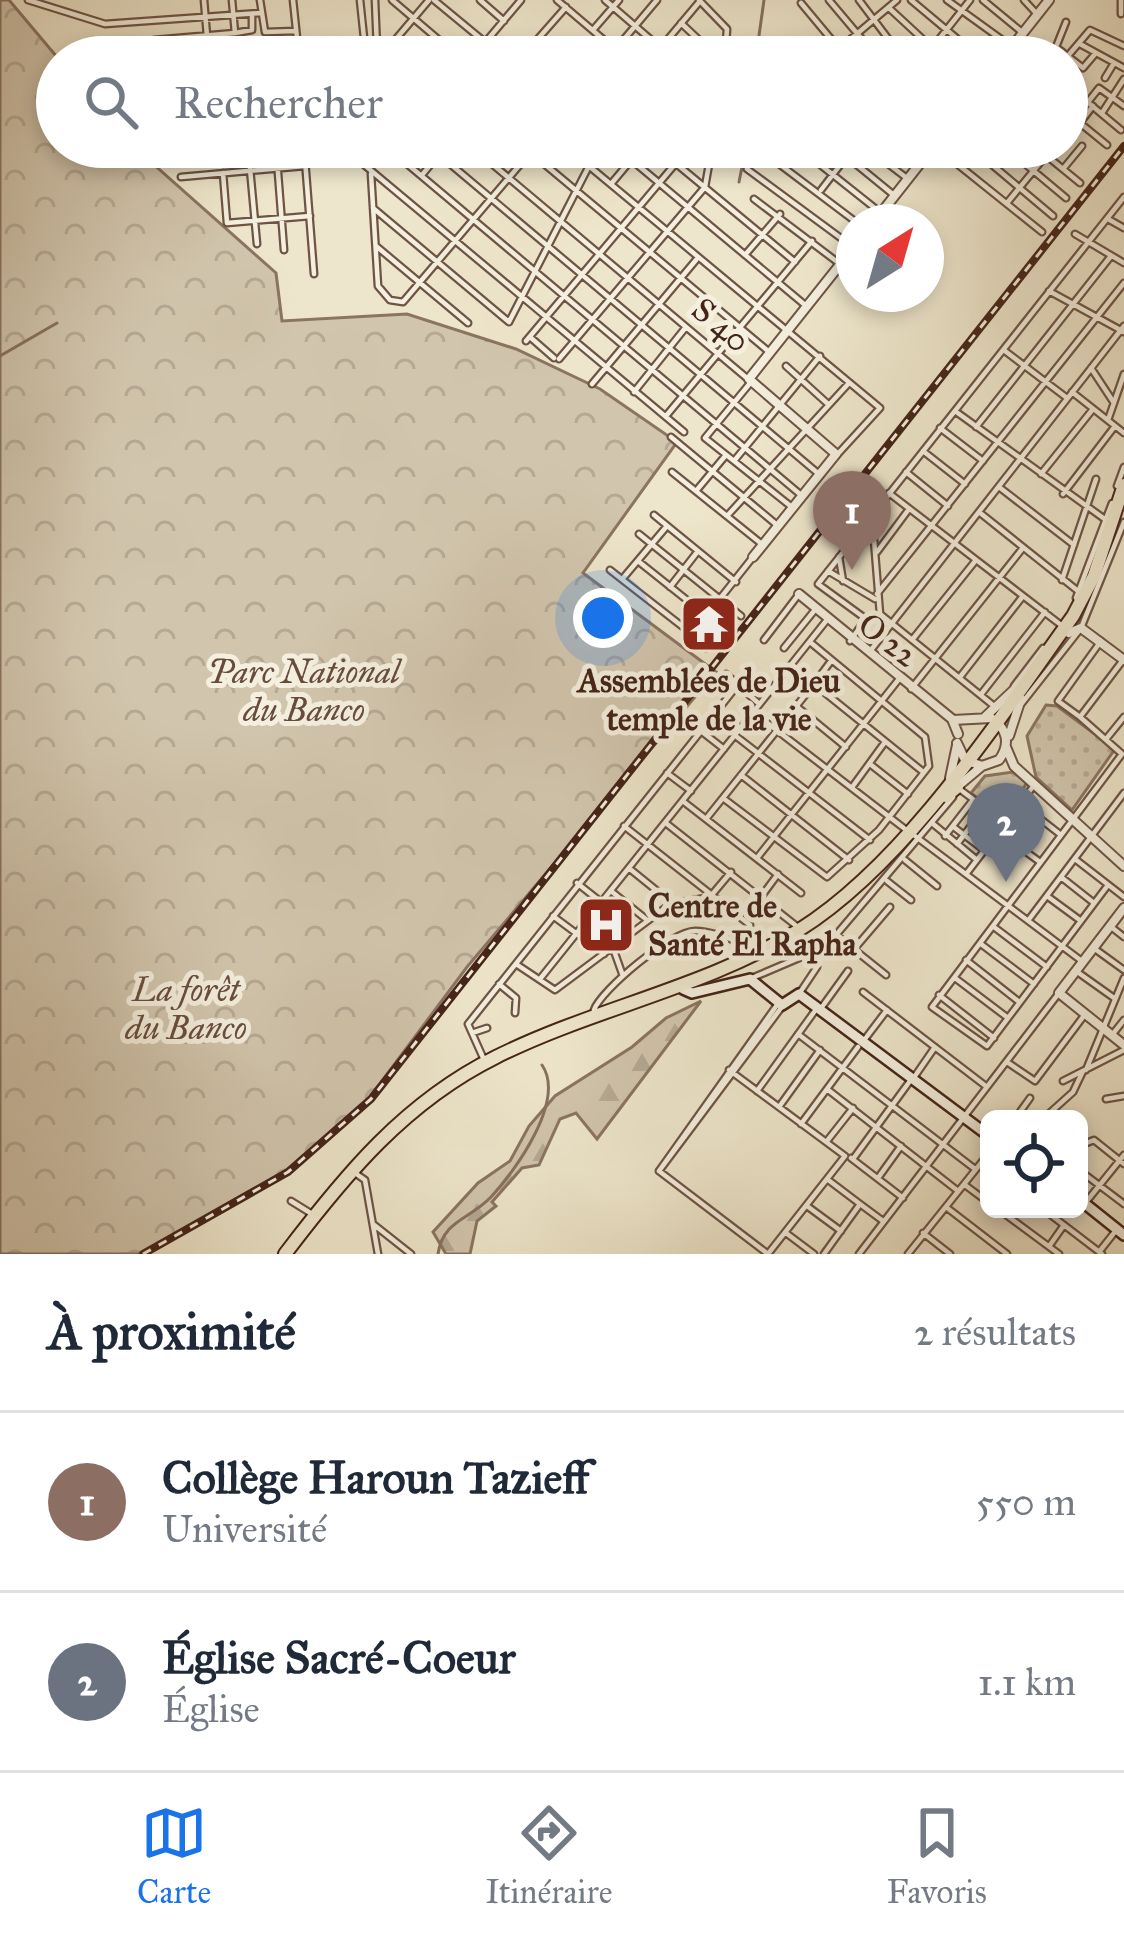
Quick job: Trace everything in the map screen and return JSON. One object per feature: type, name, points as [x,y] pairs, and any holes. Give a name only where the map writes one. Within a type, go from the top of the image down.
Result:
[{"type":"main road","points":[[1069,628],[1124,485]]},
{"type":"main road","points":[[289,1254],[314,1215],[398,1123],[485,1062],[763,950],[800,929],[915,836],[972,763],[996,714],[1023,688],[1090,599],[1124,506]]},
{"type":"main road","points":[[1084,589],[1090,568]]},
{"type":"main road","points":[[289,1254],[416,1115],[488,1068],[802,935],[864,889],[930,821],[953,787]]},
{"type":"main road","points":[[683,989],[692,993],[751,979],[781,1004],[792,991],[800,993],[980,1126]]},
{"type":"main road","points":[[819,1007],[913,1077]]},
{"type":"main road","points":[[1088,1210],[1121,1236]]},
{"type":"street","points":[[28,0],[105,24],[261,13]]},
{"type":"street","points":[[204,0],[207,36],[252,30],[252,14]]},
{"type":"street","points":[[232,0],[235,33]]},
{"type":"street","points":[[260,0],[267,33],[295,32]]},
{"type":"street","points":[[293,0],[296,36]]},
{"type":"street","points":[[360,0],[364,36]]},
{"type":"street","points":[[375,0],[377,36]]},
{"type":"street","points":[[392,0],[434,36]]},
{"type":"street","points":[[400,36],[432,0],[476,36]]},
{"type":"street","points":[[480,0],[504,21]]},
{"type":"street","points":[[557,0],[600,36]]},
{"type":"street","points":[[604,0],[646,36]]},
{"type":"street","points":[[593,30],[619,0]]},
{"type":"street","points":[[628,36],[657,0]]},
{"type":"street","points":[[829,0],[859,34]]},
{"type":"street","points":[[856,36],[898,0]]},
{"type":"street","points":[[911,0],[953,36]]},
{"type":"street","points":[[947,0],[988,36]]},
{"type":"street","points":[[941,36],[970,0]]},
{"type":"street","points":[[983,0],[1023,33]]},
{"type":"street","points":[[1021,36],[1049,0]]},
{"type":"street","points":[[1121,0],[1121,14]]},
{"type":"street","points":[[491,36],[520,1]]},
{"type":"street","points":[[670,36],[699,1],[727,28],[725,36]]},
{"type":"street","points":[[862,1],[886,36]]},
{"type":"street","points":[[1023,1],[1037,14]]},
{"type":"street","points":[[801,3],[828,36]]},
{"type":"street","points":[[541,36],[566,8]]},
{"type":"street","points":[[889,8],[918,36]]},
{"type":"street","points":[[1058,36],[1066,22]]},
{"type":"street","points":[[681,23],[696,36]]},
{"type":"street","points":[[1086,36],[1090,30],[1124,46]]},
{"type":"street","points":[[1088,49],[1124,68]]},
{"type":"street","points":[[1088,62],[1095,54]]},
{"type":"street","points":[[1105,78],[1114,62]]},
{"type":"street","points":[[1102,113],[1124,79]]},
{"type":"street","points":[[1088,108],[1099,88],[1124,106]]},
{"type":"street","points":[[1090,104],[1121,130]]},
{"type":"street","points":[[1088,130],[1107,145]]},
{"type":"street","points":[[250,168],[257,244]]},
{"type":"street","points":[[181,177],[286,168]]},
{"type":"street","points":[[305,168],[314,274]]},
{"type":"street","points":[[368,168],[684,433]]},
{"type":"street","points":[[412,168],[803,496]]},
{"type":"street","points":[[422,176],[428,168]]},
{"type":"street","points":[[454,168],[820,475]]},
{"type":"street","name":"S 40","points":[[497,168],[836,456]]},
{"type":"street","points":[[371,171],[378,286],[390,300],[403,302],[516,168]]},
{"type":"street","points":[[549,168],[770,353]]},
{"type":"street","points":[[373,208],[508,321],[525,299],[588,168]]},
{"type":"street","points":[[591,168],[880,408],[692,634]]},
{"type":"street","points":[[610,184],[624,168]]},
{"type":"street","points":[[640,168],[807,306]]},
{"type":"street","points":[[672,168],[528,339],[557,358],[705,187],[707,168]]},
{"type":"street","points":[[682,168],[795,262]]},
{"type":"street","points":[[787,168],[836,205]]},
{"type":"street","points":[[825,168],[870,204]]},
{"type":"street","points":[[820,191],[837,168]]},
{"type":"street","points":[[861,168],[895,196]]},
{"type":"street","points":[[893,168],[908,179]]},
{"type":"street","points":[[888,204],[916,168]]},
{"type":"street","points":[[961,168],[1042,232]]},
{"type":"street","points":[[996,168],[1053,216]]},
{"type":"street","points":[[1030,168],[1066,198]]},
{"type":"street","points":[[1006,203],[1035,168]]},
{"type":"street","points":[[277,169],[284,250]]},
{"type":"street","points":[[747,169],[836,234]]},
{"type":"street","points":[[1063,169],[1080,183]]},
{"type":"street","points":[[223,173],[227,223],[310,216]]},
{"type":"street","points":[[850,641],[866,619],[818,584],[1124,197]]},
{"type":"street","points":[[754,199],[780,214],[836,261]]},
{"type":"street","points":[[744,256],[780,214]]},
{"type":"street","points":[[1108,218],[1124,228]]},
{"type":"street","points":[[1075,234],[1123,260]]},
{"type":"street","points":[[665,416],[812,242]]},
{"type":"street","points":[[376,246],[468,323]]},
{"type":"street","points":[[976,427],[1111,256]]},
{"type":"street","points":[[592,384],[697,258]]},
{"type":"street","points":[[793,508],[705,438],[836,269]]},
{"type":"street","points":[[877,597],[1124,283]]},
{"type":"street","points":[[867,655],[1123,330],[1049,291]]},
{"type":"street","points":[[634,392],[686,327]]},
{"type":"street","points":[[1003,349],[1124,433]]},
{"type":"street","points":[[734,461],[820,356]]},
{"type":"street","points":[[786,366],[828,404]]},
{"type":"street","points":[[1091,367],[1114,403]]},
{"type":"street","points":[[1108,421],[1124,374]]},
{"type":"street","points":[[727,516],[757,480],[773,471],[849,382]]},
{"type":"street","points":[[1040,476],[1094,409]]},
{"type":"street","points":[[955,411],[1086,511],[1106,520]]},
{"type":"street","points":[[1063,494],[1115,426]]},
{"type":"street","points":[[940,428],[983,461]]},
{"type":"street","points":[[671,436],[778,526]]},
{"type":"street","points":[[923,451],[965,484]]},
{"type":"street","points":[[696,491],[726,455]]},
{"type":"street","points":[[1090,568],[1124,467]]},
{"type":"street","points":[[672,472],[764,545]]},
{"type":"street","points":[[906,472],[948,506]]},
{"type":"street","points":[[1062,580],[1096,479]]},
{"type":"street","points":[[999,487],[1074,545]]},
{"type":"street","points":[[889,494],[1045,613],[1101,641],[1124,660],[1080,717]]},
{"type":"street","points":[[875,554],[909,508]]},
{"type":"street","points":[[979,512],[1062,580],[1084,589]]},
{"type":"street","points":[[653,515],[736,582]]},
{"type":"street","points":[[872,515],[880,614],[996,714],[1014,766],[1120,863],[1124,850]]},
{"type":"street","points":[[1014,715],[1069,628],[1124,524]]},
{"type":"street","points":[[623,578],[667,526]]},
{"type":"street","points":[[639,534],[741,616]]},
{"type":"street","points":[[911,689],[1022,549]]},
{"type":"street","points":[[670,587],[698,551]]},
{"type":"street","points":[[839,557],[843,581]]},
{"type":"street","points":[[911,641],[976,560]]},
{"type":"street","points":[[638,561],[727,632]]},
{"type":"street","points":[[610,570],[706,648]]},
{"type":"street","points":[[828,571],[877,597]]},
{"type":"street","points":[[764,640],[799,594]]},
{"type":"street","name":"O 22","points":[[799,594],[867,655],[952,719]]},
{"type":"street","points":[[958,679],[1023,596]]},
{"type":"street","points":[[784,648],[814,610]]},
{"type":"street","points":[[980,696],[1045,613]]},
{"type":"street","points":[[540,979],[826,621]]},
{"type":"street","points":[[996,714],[1069,628]]},
{"type":"street","points":[[1101,641],[1058,700],[1123,752],[932,1006],[982,1047],[994,1038],[1108,885]]},
{"type":"street","points":[[723,798],[825,877],[890,818],[924,773],[930,761],[925,737],[811,642]]},
{"type":"street","points":[[706,819],[831,661]]},
{"type":"street","points":[[726,674],[758,703]]},
{"type":"street","points":[[757,858],[899,679]]},
{"type":"street","points":[[814,684],[924,773]]},
{"type":"street","points":[[485,1062],[468,1024],[736,687]]},
{"type":"street","points":[[1014,766],[972,763],[952,719],[969,721],[996,714],[1023,688]]},
{"type":"street","points":[[995,763],[1006,745],[1023,688]]},
{"type":"street","points":[[796,706],[846,747]]},
{"type":"street","points":[[753,712],[1083,962]]},
{"type":"street","points":[[1107,738],[1124,717]]},
{"type":"street","points":[[969,721],[958,739],[953,787],[1005,824]]},
{"type":"street","points":[[1117,726],[1124,731]]},
{"type":"street","points":[[701,730],[724,749]]},
{"type":"street","points":[[735,736],[870,839]]},
{"type":"street","points":[[852,788],[885,742]]},
{"type":"street","points":[[869,764],[908,794]]},
{"type":"street","points":[[667,772],[692,791]]},
{"type":"street","points":[[741,775],[849,860]]},
{"type":"street","points":[[967,873],[1035,784]]},
{"type":"street","points":[[1029,920],[1124,793]]},
{"type":"street","points":[[945,836],[974,800]]},
{"type":"street","points":[[684,802],[802,893]]},
{"type":"street","points":[[1020,803],[1061,835]]},
{"type":"street","points":[[957,844],[985,808]]},
{"type":"street","points":[[930,821],[977,860]]},
{"type":"street","points":[[667,824],[800,929]]},
{"type":"street","points":[[624,826],[751,925]]},
{"type":"street","points":[[953,826],[984,850]]},
{"type":"street","points":[[999,832],[1040,862]]},
{"type":"street","points":[[751,979],[813,952],[836,935],[905,860],[915,836]]},
{"type":"street","points":[[905,860],[937,886]]},
{"type":"street","points":[[1075,860],[1124,897]]},
{"type":"street","points":[[630,869],[672,904]]},
{"type":"street","points":[[515,963],[555,990],[672,904],[712,896],[731,872]]},
{"type":"street","points":[[761,897],[778,874]]},
{"type":"street","points":[[1061,877],[1094,904]]},
{"type":"street","points":[[887,881],[911,900]]},
{"type":"street","points":[[578,884],[602,902]]},
{"type":"street","points":[[611,891],[647,920]]},
{"type":"street","points":[[1047,896],[1081,921]]},
{"type":"street","points":[[854,950],[890,907]]},
{"type":"street","points":[[859,1254],[1124,908]]},
{"type":"street","points":[[553,916],[604,954]]},
{"type":"street","points":[[992,925],[1047,967]]},
{"type":"street","points":[[1110,926],[1124,937]]},
{"type":"street","points":[[596,1016],[596,1004],[623,976],[686,932],[763,950]]},
{"type":"street","points":[[836,935],[886,975]]},
{"type":"street","points":[[979,943],[1034,985]]},
{"type":"street","points":[[613,947],[623,976]]},
{"type":"street","points":[[1053,1110],[1078,1087],[1123,980],[1094,948]]},
{"type":"street","points":[[800,993],[817,967],[813,952]]},
{"type":"street","points":[[966,960],[1020,1002]]},
{"type":"street","points":[[757,1090],[848,971]]},
{"type":"street","points":[[1076,971],[1114,998]]},
{"type":"street","points":[[953,977],[1008,1018]]},
{"type":"street","points":[[499,984],[517,998],[514,1013]]},
{"type":"street","points":[[863,992],[988,1088]]},
{"type":"street","points":[[1059,993],[1124,1047],[1063,1081]]},
{"type":"street","points":[[939,995],[994,1038]]},
{"type":"street","points":[[781,1004],[659,1171],[771,1253],[935,1047]]},
{"type":"street","points":[[801,1124],[886,1010]]},
{"type":"street","points":[[1007,1062],[1035,1081],[1086,1013]]},
{"type":"street","points":[[1112,1035],[1124,1020]]},
{"type":"street","points":[[472,1033],[487,1028]]},
{"type":"street","points":[[798,1034],[975,1169]]},
{"type":"street","points":[[779,1107],[820,1050]]},
{"type":"street","points":[[731,1072],[903,1198]]},
{"type":"street","points":[[827,1089],[958,1191]]},
{"type":"street","points":[[1106,1099],[1124,1096]]},
{"type":"street","points":[[1021,1110],[1030,1098]]},
{"type":"street","points":[[826,1142],[853,1108]]},
{"type":"street","points":[[1088,1142],[1094,1140],[1123,1160],[1088,1197]]},
{"type":"street","points":[[878,1178],[901,1146]]},
{"type":"street","points":[[908,1254],[980,1164]]},
{"type":"street","points":[[360,1176],[378,1254]]},
{"type":"street","points":[[1088,1177],[1124,1204]]},
{"type":"street","points":[[827,1179],[886,1223]]},
{"type":"street","points":[[964,1184],[980,1196]]},
{"type":"street","points":[[291,1201],[314,1215]]},
{"type":"street","points":[[824,1254],[860,1204]]},
{"type":"street","points":[[807,1206],[841,1231]]},
{"type":"street","points":[[946,1207],[1007,1254]]},
{"type":"street","points":[[1010,1218],[1059,1254]]},
{"type":"street","points":[[1054,1218],[1101,1253],[1121,1236]]},
{"type":"street","points":[[373,1224],[411,1254]]},
{"type":"street","points":[[1048,1246],[1064,1226]]},
{"type":"street","points":[[786,1233],[814,1254]]},
{"type":"street","points":[[923,1233],[950,1254]]},
{"type":"green space","name":"Parc National du Banco","points":[[0,0],[9,0],[39,36],[36,168],[158,168],[276,273],[282,321],[407,314],[516,349],[600,389],[677,442],[583,573],[716,672],[467,967],[370,1097],[317,1149],[267,1184],[139,1254],[0,1254]]},
{"type":"green space","points":[[1046,705],[1057,706],[1115,749],[1072,810],[1036,777],[1027,736]]},
{"type":"green space","points":[[1013,772],[1027,783],[1002,818],[971,793],[985,776]]},
{"type":"green space","points":[[701,1001],[597,1139],[576,1113],[560,1119],[539,1165],[522,1168],[492,1202],[496,1206],[477,1221],[470,1254],[446,1254],[433,1232],[478,1183],[510,1161],[529,1126],[555,1096],[632,1047],[666,1018]]},
{"type":"waterway","points":[[759,36],[764,0]]},
{"type":"waterway","points":[[739,182],[742,168]]},
{"type":"waterway","points":[[0,356],[57,323]]},
{"type":"waterway","points":[[438,1254],[445,1234],[491,1197],[535,1134],[548,1097],[542,1065]]},
{"type":"railway","points":[[143,1254],[288,1172],[371,1099],[1124,146]]},
{"type":"place","name":"Collège Haroun Tazieff","points":[[852,570]]},
{"type":"place","name":"Assemblées de Dieu temple de la vie","points":[[709,624]]},
{"type":"place","name":"Église Sacré-Coeur","points":[[1006,882]]},
{"type":"place","name":"Centre de Santé El Rapha","points":[[606,925]]},
{"type":"park label","name":"La forêt du Banco","points":[[186,1009]]}]
